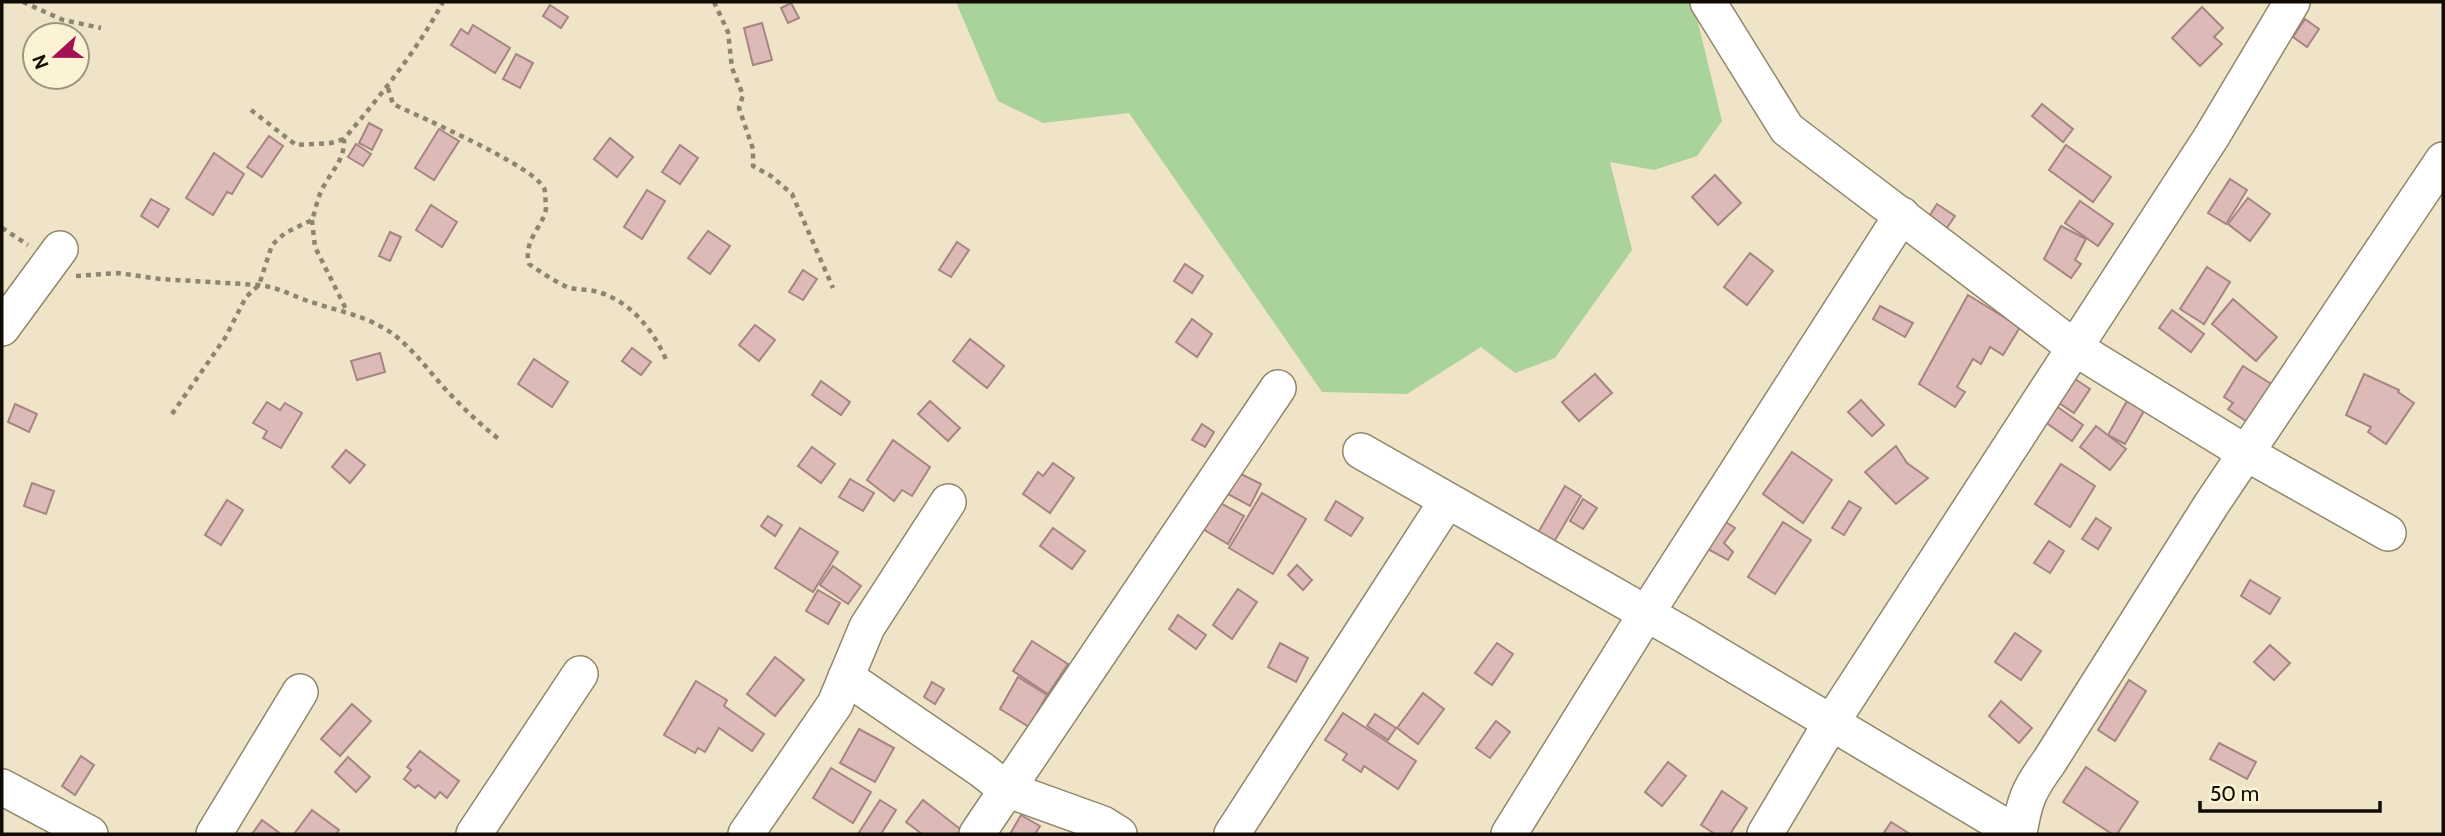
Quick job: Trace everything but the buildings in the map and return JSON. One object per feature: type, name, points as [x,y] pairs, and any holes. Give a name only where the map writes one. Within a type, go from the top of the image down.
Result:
[{"type":"street","points":[[1708,2],[1787,129],[2075,348],[2246,453],[2388,533]]},
{"type":"street","points":[[1765,834],[1831,723],[2213,136],[2292,2]]},
{"type":"street","points":[[1361,451],[1646,614],[2019,834],[2030,788],[2246,453],[2443,160]]},
{"type":"street","points":[[1509,834],[1646,614],[1902,215]]},
{"type":"street","points":[[2,328],[60,249]]},
{"type":"street","points":[[977,834],[1278,388]]},
{"type":"street","points":[[1232,834],[1447,501]]},
{"type":"street","points":[[746,834],[835,704],[867,627],[948,502]]},
{"type":"street","points":[[474,834],[580,674]]},
{"type":"street","points":[[846,677],[1006,789],[1103,824],[1119,834]]},
{"type":"street","points":[[214,834],[300,692]]},
{"type":"street","points":[[2,787],[90,834]]},
{"type":"path","points":[[23,2],[63,20],[101,28]]},
{"type":"path","points":[[251,110],[296,145],[331,143],[344,139],[424,37],[443,2]]},
{"type":"path","points":[[714,2],[728,32],[732,68],[743,95],[738,108],[753,149],[753,166],[771,176],[792,194],[833,288]]},
{"type":"path","points":[[387,87],[393,104],[496,154],[531,175],[544,189],[547,211],[527,249],[529,264],[569,288],[613,297],[643,320],[661,346],[667,362]]},
{"type":"path","points":[[344,139],[345,148],[338,165],[324,184],[312,220],[315,247],[347,312]]},
{"type":"path","points":[[173,414],[225,338],[246,297],[259,285],[272,245],[285,233],[312,220]]},
{"type":"path","points":[[118,273],[160,279],[274,287],[347,312],[396,335],[423,361],[447,391],[500,440]]},
{"type":"green space","points":[[956,2],[1693,2],[1722,121],[1697,156],[1654,170],[1610,162],[1632,250],[1555,358],[1515,373],[1481,347],[1407,394],[1322,392],[1129,113],[1043,123],[998,101]]}]
